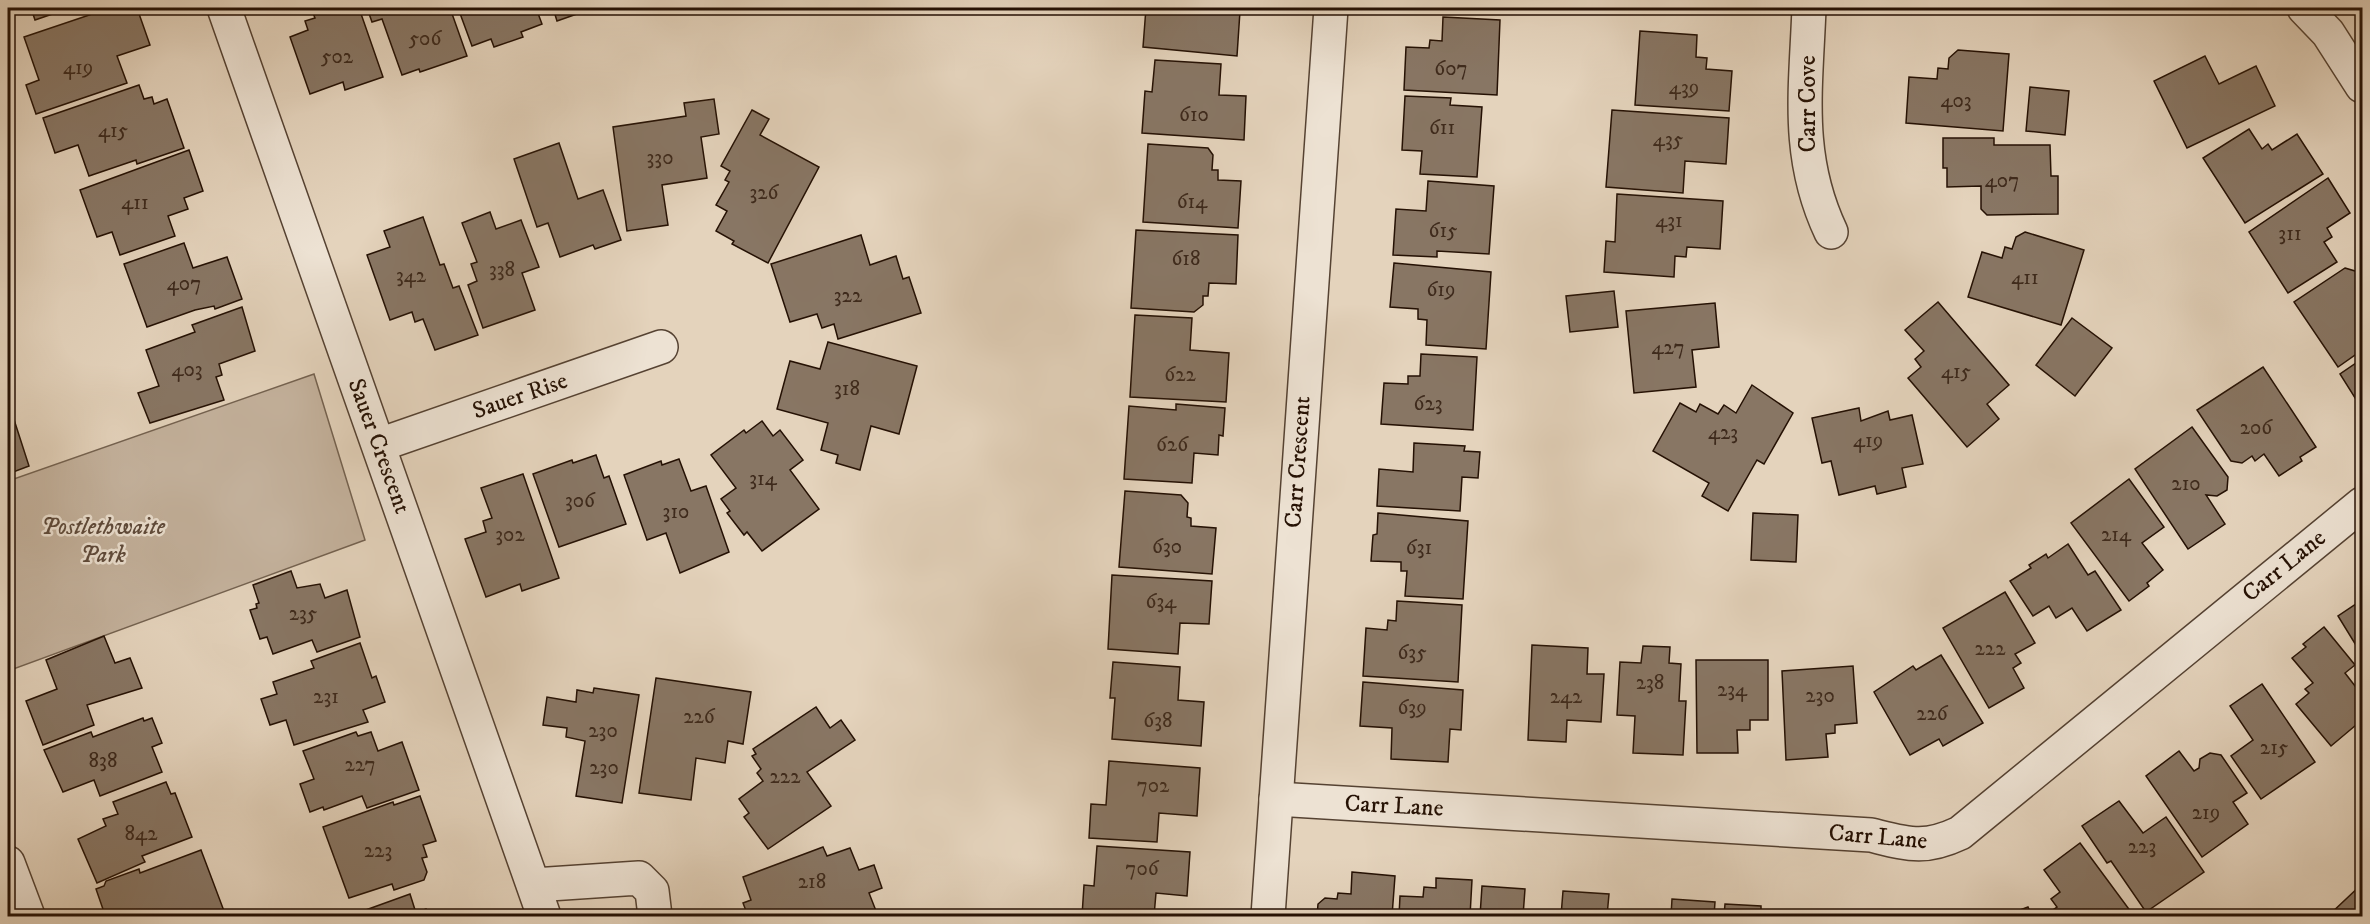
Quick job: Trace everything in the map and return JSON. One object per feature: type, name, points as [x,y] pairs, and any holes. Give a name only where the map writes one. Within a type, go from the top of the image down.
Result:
[{"type":"street","name":"Sauer Crescent","points":[[225,8],[544,916]]},
{"type":"street","name":"Carr Crescent","points":[[1268,916],[1331,8]]},
{"type":"street","name":"Carr Cove","points":[[1809,8],[1804,137],[1817,203],[1831,232]]},
{"type":"street","points":[[2304,8],[2328,33],[2362,86]]},
{"type":"street","name":"Sauer Rise","points":[[379,445],[661,347]]},
{"type":"street","name":"Carr Lane","points":[[1276,799],[1871,835],[1907,843],[1935,844],[1960,833],[2362,504]]},
{"type":"street","points":[[8,863],[28,916]]},
{"type":"street","points":[[534,885],[639,878],[652,891],[655,916]]},
{"type":"green space","name":"Postlethwaite Park","points":[[314,374],[365,540],[8,671],[8,481]]},
{"type":"building","points":[[31,8],[70,8],[35,20]]},
{"type":"building","points":[[110,8],[137,8],[150,45],[117,56],[127,83],[36,114],[26,85],[39,80],[24,37]]},
{"type":"building","points":[[311,8],[359,8],[383,77],[345,90],[343,82],[310,94],[290,37],[308,30],[305,21],[315,18]]},
{"type":"building","points":[[367,8],[450,8],[467,56],[420,72],[419,69],[402,75],[382,19],[372,22]]},
{"type":"building","points":[[458,8],[536,8],[542,24],[521,32],[523,37],[494,47],[491,39],[472,46]]},
{"type":"building","points":[[553,8],[594,8],[557,21]]},
{"type":"building","points":[[1146,8],[1204,8],[1240,11],[1237,56],[1143,47]]},
{"type":"building","points":[[1443,17],[1500,20],[1497,95],[1404,90],[1406,47],[1429,48],[1430,40],[1442,41]]},
{"type":"building","points":[[1640,31],[1697,35],[1696,57],[1707,58],[1706,69],[1732,71],[1729,111],[1635,105]]},
{"type":"building","points":[[1958,50],[2009,54],[2003,131],[1906,123],[1909,77],[1937,79],[1938,68],[1948,69],[1949,58]]},
{"type":"building","points":[[2205,56],[2219,84],[2256,66],[2275,106],[2187,148],[2154,81]]},
{"type":"building","points":[[1155,60],[1221,64],[1219,95],[1246,96],[1244,140],[1142,133],[1145,91],[1152,92]]},
{"type":"building","points":[[139,85],[144,99],[152,97],[154,104],[167,99],[184,148],[137,164],[136,160],[89,176],[78,145],[55,153],[43,118]]},
{"type":"building","points":[[2030,87],[2069,91],[2065,135],[2026,131]]},
{"type":"building","points":[[1405,96],[1451,98],[1450,105],[1482,107],[1477,177],[1420,174],[1422,151],[1402,150]]},
{"type":"building","points":[[714,99],[719,134],[701,137],[707,178],[662,185],[668,225],[627,231],[613,127],[686,116],[684,103]]},
{"type":"building","points":[[752,110],[769,119],[760,135],[819,167],[768,263],[732,244],[734,241],[716,231],[727,211],[716,205],[729,182],[725,180],[730,171],[721,166]]},
{"type":"building","points":[[1612,110],[1729,118],[1726,164],[1685,161],[1683,193],[1606,187]]},
{"type":"building","points":[[2249,129],[2262,149],[2268,144],[2272,150],[2297,134],[2323,174],[2245,223],[2203,158]]},
{"type":"building","points":[[1943,138],[1994,138],[1994,145],[2050,145],[2051,176],[2058,176],[2058,214],[1987,215],[1981,209],[1981,186],[1947,187],[1947,168],[1943,168]]},
{"type":"building","points":[[559,143],[578,199],[603,190],[621,240],[595,249],[593,245],[560,257],[548,223],[537,227],[514,159]]},
{"type":"building","points":[[1148,144],[1208,148],[1213,155],[1212,170],[1218,170],[1218,180],[1241,181],[1238,228],[1143,222]]},
{"type":"building","points":[[189,150],[203,191],[184,198],[188,209],[168,216],[175,236],[120,255],[112,232],[97,237],[80,190]]},
{"type":"building","points":[[2328,178],[2350,213],[2327,228],[2332,237],[2324,242],[2337,262],[2288,293],[2249,232]]},
{"type":"building","points":[[1428,181],[1494,186],[1489,254],[1437,251],[1437,257],[1393,255],[1396,209],[1426,211]]},
{"type":"building","points":[[1617,194],[1723,201],[1720,249],[1687,247],[1686,257],[1675,256],[1674,277],[1604,272],[1606,241],[1615,242]]},
{"type":"building","points":[[490,212],[496,229],[521,220],[539,267],[522,273],[535,310],[483,328],[468,285],[477,281],[471,264],[477,262],[462,223]]},
{"type":"building","points":[[423,217],[440,265],[444,264],[453,288],[459,286],[478,335],[435,350],[423,319],[415,322],[412,312],[390,320],[367,255],[390,247],[384,231]]},
{"type":"building","points":[[1136,230],[1238,235],[1236,284],[1209,283],[1208,296],[1203,296],[1203,305],[1194,312],[1131,308]]},
{"type":"building","points":[[2025,232],[2084,250],[2061,325],[1968,297],[1982,252],[2002,258],[2005,247],[2012,249],[2016,237]]},
{"type":"building","points":[[861,235],[870,265],[896,256],[903,279],[909,277],[921,313],[838,339],[834,324],[822,328],[817,314],[790,322],[771,264]]},
{"type":"building","points":[[184,243],[193,268],[227,257],[242,299],[215,309],[214,306],[195,310],[147,327],[124,264]]},
{"type":"building","points":[[1394,263],[1491,272],[1486,349],[1426,345],[1427,320],[1418,319],[1418,309],[1390,307]]},
{"type":"building","points":[[2345,268],[2355,271],[2362,279],[2362,350],[2338,367],[2294,302]]},
{"type":"building","points":[[1614,291],[1618,327],[1570,332],[1566,296]]},
{"type":"building","points":[[1938,302],[2009,385],[1987,404],[1999,419],[1967,447],[1908,378],[1921,367],[1915,359],[1924,351],[1905,330]]},
{"type":"building","points":[[1715,303],[1719,347],[1692,350],[1696,387],[1634,393],[1626,311]]},
{"type":"building","points":[[242,307],[255,351],[219,364],[222,375],[216,377],[224,400],[150,423],[138,393],[159,386],[146,350],[195,332],[192,325]]},
{"type":"building","points":[[1135,315],[1192,318],[1190,350],[1229,353],[1226,402],[1130,397]]},
{"type":"building","points":[[2072,318],[2112,348],[2075,396],[2036,365]]},
{"type":"building","points":[[828,342],[917,366],[899,434],[871,426],[860,470],[836,463],[838,455],[821,450],[828,423],[777,409],[790,361],[820,369]]},
{"type":"building","points":[[1421,354],[1477,357],[1473,430],[1381,424],[1384,383],[1408,384],[1408,376],[1420,376]]},
{"type":"building","points":[[2362,359],[2362,409],[2340,374]]},
{"type":"building","points":[[2263,367],[2316,447],[2300,457],[2302,461],[2279,476],[2264,454],[2255,461],[2252,456],[2242,463],[2231,461],[2197,410]]},
{"type":"building","points":[[1752,385],[1793,413],[1764,464],[1757,460],[1728,511],[1702,496],[1709,483],[1653,451],[1680,403],[1696,412],[1700,404],[1718,414],[1724,405],[1736,413]]},
{"type":"building","points":[[8,401],[29,466],[8,474]]},
{"type":"building","points":[[1176,404],[1225,408],[1223,436],[1219,435],[1218,455],[1194,453],[1192,483],[1124,479],[1129,406],[1176,410]]},
{"type":"building","points":[[1859,408],[1861,421],[1888,411],[1890,420],[1912,415],[1923,464],[1902,468],[1906,487],[1877,494],[1875,486],[1839,495],[1831,461],[1822,463],[1812,418]]},
{"type":"building","points":[[762,421],[773,436],[780,430],[803,460],[790,470],[819,509],[762,551],[747,532],[744,535],[727,513],[730,511],[721,499],[736,488],[711,455],[744,430],[746,433]]},
{"type":"building","points":[[2192,427],[2228,477],[2227,490],[2217,496],[2206,495],[2225,524],[2188,549],[2135,469]]},
{"type":"building","points":[[1414,443],[1465,446],[1464,451],[1480,452],[1478,478],[1462,477],[1460,511],[1377,506],[1379,469],[1413,472]]},
{"type":"building","points":[[596,455],[604,478],[609,476],[626,524],[559,547],[533,474],[572,460],[573,463]]},
{"type":"building","points":[[679,459],[691,491],[706,486],[729,552],[680,573],[666,533],[647,540],[624,475],[661,461],[662,465]]},
{"type":"building","points":[[523,474],[559,578],[522,591],[520,584],[486,597],[465,539],[486,532],[483,521],[492,518],[481,488]]},
{"type":"building","points":[[2129,479],[2164,527],[2142,543],[2163,570],[2147,583],[2149,586],[2129,601],[2071,523]]},
{"type":"building","points":[[1125,491],[1181,495],[1188,503],[1187,517],[1191,518],[1191,526],[1216,528],[1212,574],[1119,567]]},
{"type":"building","points":[[1378,513],[1468,521],[1463,599],[1405,596],[1407,571],[1401,571],[1401,562],[1371,561],[1373,535],[1377,534]]},
{"type":"building","points":[[1753,513],[1798,515],[1796,562],[1751,560]]},
{"type":"building","points":[[2068,544],[2088,575],[2095,571],[2121,610],[2087,631],[2072,608],[2056,618],[2049,606],[2033,616],[2010,581],[2031,568],[2029,565],[2046,554],[2048,558]]},
{"type":"building","points":[[291,571],[297,588],[320,584],[325,598],[347,590],[360,637],[317,652],[312,640],[273,654],[267,637],[260,639],[250,610],[257,608],[256,604],[259,603],[253,585]]},
{"type":"building","points":[[1112,575],[1212,581],[1209,624],[1180,623],[1178,654],[1108,649]]},
{"type":"building","points":[[2005,592],[2035,643],[2015,654],[2021,663],[2013,668],[2024,688],[1989,708],[1943,628]]},
{"type":"building","points":[[2362,600],[2362,655],[2338,616]]},
{"type":"building","points":[[1397,601],[1462,605],[1458,682],[1363,676],[1366,628],[1387,630],[1388,620],[1396,621]]},
{"type":"building","points":[[2324,627],[2355,665],[2345,673],[2362,695],[2362,720],[2331,746],[2296,704],[2309,693],[2305,689],[2313,683],[2292,658],[2306,647],[2303,644]]},
{"type":"building","points":[[104,636],[115,663],[130,658],[142,688],[87,705],[94,725],[43,745],[26,701],[57,689],[46,660]]},
{"type":"building","points":[[360,643],[372,678],[376,676],[385,702],[363,710],[368,722],[294,745],[286,720],[270,725],[261,699],[277,694],[273,682],[314,668],[311,661]]},
{"type":"building","points":[[1532,645],[1588,648],[1587,674],[1604,674],[1601,722],[1567,720],[1566,742],[1528,740]]},
{"type":"building","points":[[1643,646],[1670,647],[1669,663],[1681,664],[1679,701],[1686,701],[1683,755],[1633,753],[1635,716],[1617,715],[1620,662],[1641,663]]},
{"type":"building","points":[[1941,655],[1983,723],[1943,746],[1939,739],[1910,755],[1874,692],[1913,666],[1916,670]]},
{"type":"building","points":[[1696,660],[1768,660],[1768,720],[1750,720],[1750,730],[1737,730],[1738,753],[1697,753]]},
{"type":"building","points":[[1113,662],[1180,667],[1178,700],[1204,702],[1201,746],[1112,739],[1115,698],[1110,698]]},
{"type":"building","points":[[1853,666],[1857,723],[1835,725],[1835,733],[1826,734],[1828,757],[1786,760],[1782,671]]},
{"type":"building","points":[[656,678],[751,692],[743,744],[728,741],[725,763],[696,758],[691,800],[639,793]]},
{"type":"building","points":[[1363,682],[1463,690],[1461,730],[1450,729],[1448,762],[1391,759],[1392,728],[1360,726]]},
{"type":"building","points":[[2262,684],[2315,762],[2261,799],[2231,756],[2253,740],[2230,706]]},
{"type":"building","points":[[594,688],[639,695],[622,803],[576,796],[585,741],[566,737],[567,728],[543,725],[547,697],[576,702],[577,690],[593,693]]},
{"type":"building","points":[[816,707],[830,728],[841,720],[855,740],[807,772],[831,806],[768,849],[744,817],[749,813],[739,799],[763,781],[757,773],[761,769],[752,756],[756,754],[753,749]]},
{"type":"building","points":[[143,718],[144,721],[152,718],[162,743],[152,747],[162,772],[100,796],[94,780],[63,792],[44,750],[91,732],[93,737]]},
{"type":"building","points":[[356,732],[358,736],[371,732],[378,751],[402,742],[419,790],[367,808],[362,796],[324,810],[323,807],[310,812],[300,784],[314,779],[303,751]]},
{"type":"building","points":[[2179,751],[2194,771],[2199,768],[2200,759],[2210,753],[2221,755],[2247,793],[2233,802],[2248,824],[2202,857],[2146,776]]},
{"type":"building","points":[[1109,761],[1200,768],[1197,816],[1159,813],[1157,842],[1089,838],[1091,804],[1106,805]]},
{"type":"building","points":[[166,782],[171,794],[175,793],[192,837],[142,856],[145,862],[97,883],[78,839],[106,826],[103,819],[118,814],[113,802]]},
{"type":"building","points":[[420,796],[436,841],[423,845],[427,857],[422,858],[427,872],[424,880],[394,890],[392,884],[349,898],[323,827],[393,802],[394,805]]},
{"type":"building","points":[[2119,801],[2143,833],[2166,817],[2204,872],[2146,912],[2111,861],[2107,863],[2082,826]]},
{"type":"building","points":[[2080,843],[2134,916],[2044,916],[2057,907],[2051,899],[2060,892],[2044,870]]},
{"type":"building","points":[[1097,846],[1190,852],[1187,896],[1156,893],[1154,916],[1082,916],[1084,885],[1094,886]]},
{"type":"building","points":[[823,847],[827,856],[850,848],[859,870],[874,865],[882,888],[869,893],[878,916],[748,916],[743,903],[751,900],[743,877]]},
{"type":"building","points":[[201,850],[224,911],[210,916],[105,915],[96,889],[104,886],[106,881],[139,869],[140,873]]},
{"type":"building","points":[[1352,872],[1395,876],[1392,916],[1317,916],[1318,904],[1325,898],[1337,899],[1338,893],[1351,894]]},
{"type":"building","points":[[1436,878],[1472,880],[1470,916],[1399,916],[1400,896],[1423,897],[1424,887],[1436,888]]},
{"type":"building","points":[[2362,884],[2362,916],[2328,916]]},
{"type":"building","points":[[1482,886],[1525,889],[1523,916],[1480,916]]},
{"type":"building","points":[[1563,891],[1609,894],[1607,916],[1561,916]]},
{"type":"building","points":[[410,894],[416,913],[426,909],[429,916],[349,916]]},
{"type":"building","points":[[1672,899],[1715,902],[1714,916],[1671,916]]},
{"type":"building","points":[[1725,904],[1761,906],[1761,916],[1724,916]]},
{"type":"building","points":[[2028,907],[2032,916],[2004,916]]}]
